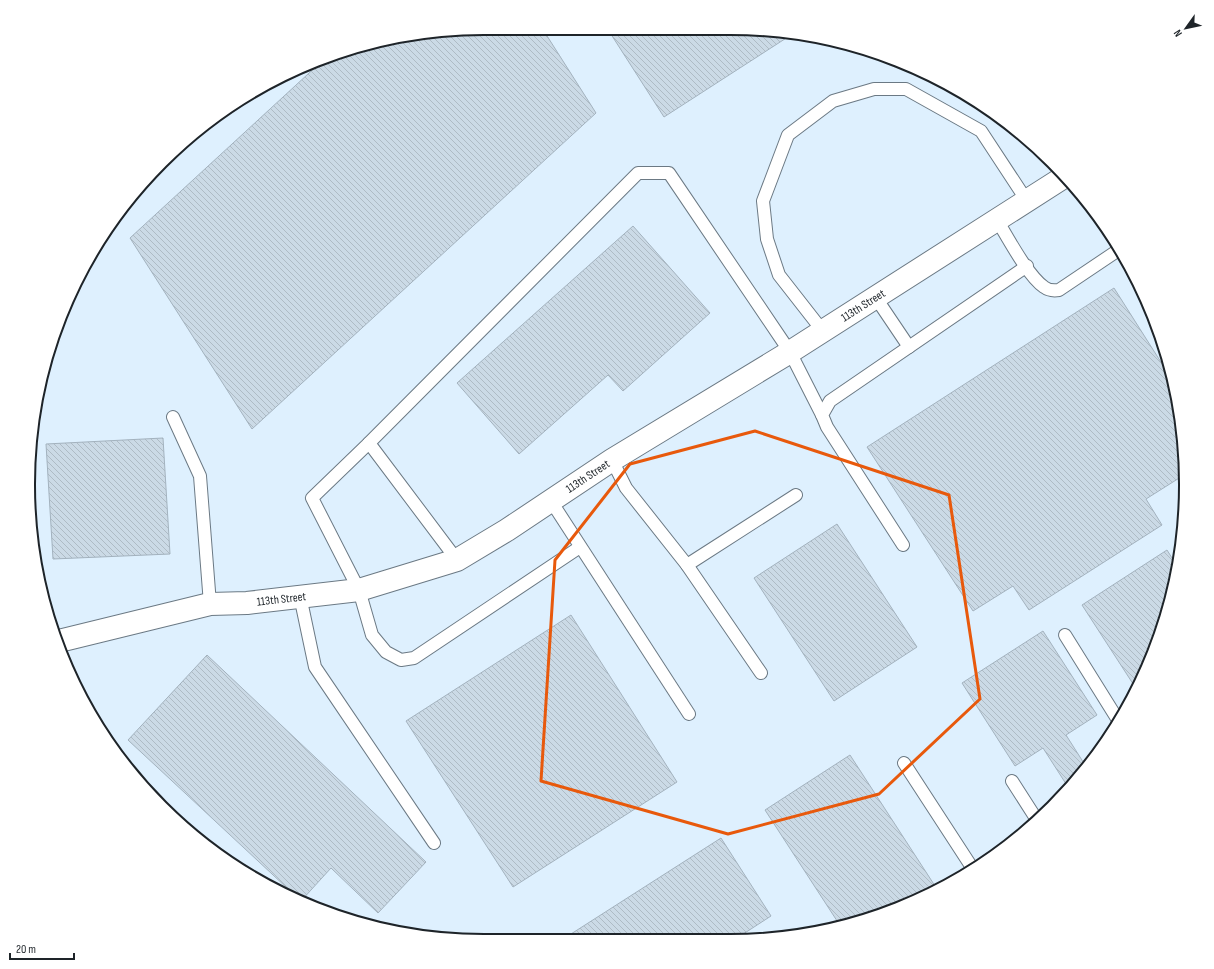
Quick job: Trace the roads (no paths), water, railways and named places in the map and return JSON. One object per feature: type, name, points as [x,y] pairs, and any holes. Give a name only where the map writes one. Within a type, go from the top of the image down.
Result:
[{"type":"street","name":"113th Street","points":[[63,640],[210,604],[247,603],[359,590],[457,560],[551,501],[612,460],[876,298],[1059,180]]},
{"type":"lane","points":[[822,330],[780,275],[767,239],[763,201],[788,135],[833,101],[874,89],[906,90],[982,131],[1027,201]]},
{"type":"lane","points":[[580,547],[414,658],[402,660],[386,652],[372,635],[359,590],[312,498],[369,443],[638,173],[669,173],[790,352],[827,427],[903,545]]},
{"type":"lane","points":[[997,220],[1027,266],[1043,287],[1050,290],[1055,290],[1114,253]]},
{"type":"lane","points":[[822,415],[830,401],[1027,266]]},
{"type":"lane","points":[[876,298],[909,347]]},
{"type":"lane","points":[[173,417],[200,476],[210,604]]},
{"type":"lane","points":[[369,443],[457,560]]},
{"type":"lane","points":[[612,460],[626,488],[687,565],[761,673]]},
{"type":"lane","points":[[687,565],[796,495]]},
{"type":"lane","points":[[551,501],[689,714]]},
{"type":"lane","points":[[300,596],[315,667],[434,843]]},
{"type":"lane","points":[[1065,635],[1115,715]]},
{"type":"lane","points":[[904,763],[970,864]]},
{"type":"lane","points":[[1012,781],[1034,815]]}]
